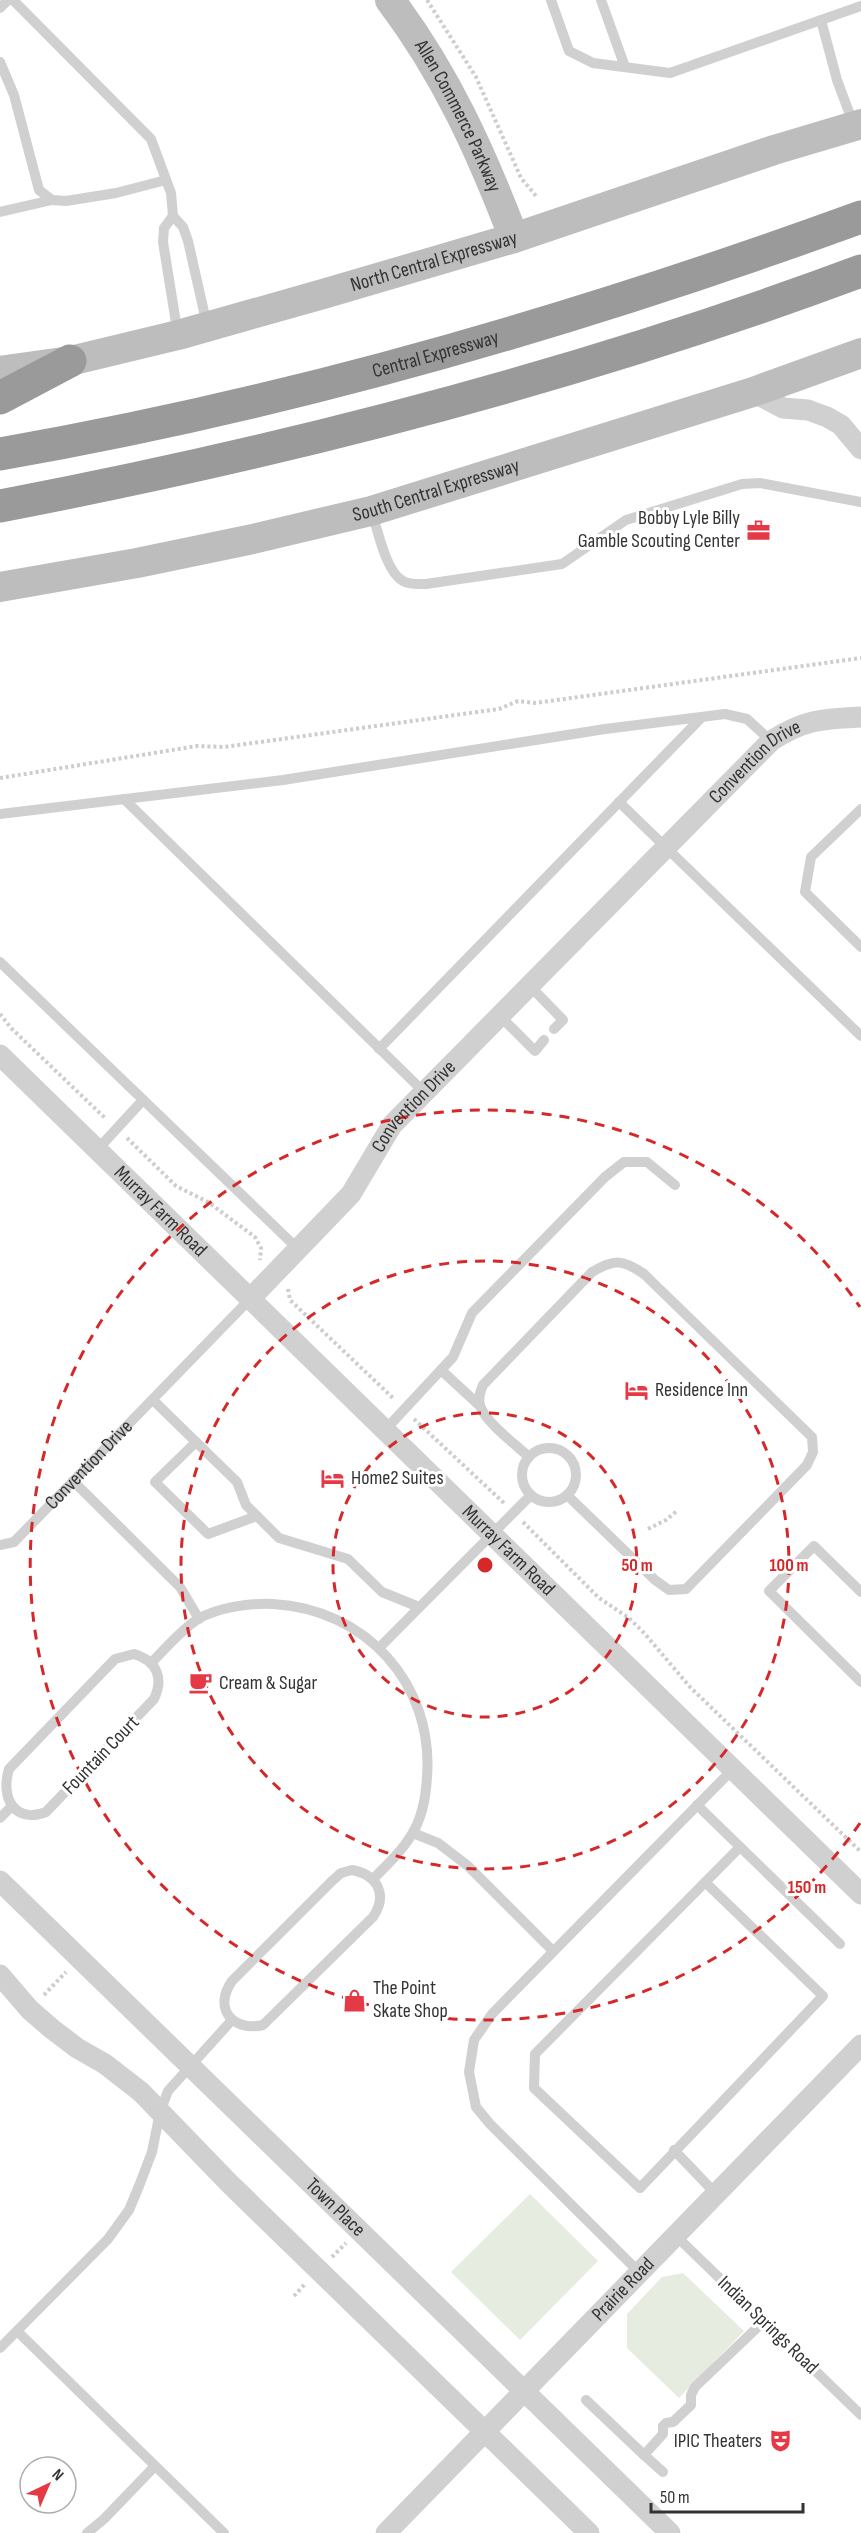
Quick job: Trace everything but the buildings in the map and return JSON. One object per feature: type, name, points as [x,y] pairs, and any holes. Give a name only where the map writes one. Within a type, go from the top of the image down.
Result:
[{"type":"highway","name":"Central Expressway","points":[[0,454],[171,420],[313,387],[517,332],[690,278],[861,217]]},
{"type":"highway","points":[[0,506],[203,465],[420,411],[634,348],[861,271]]},
{"type":"highway","points":[[0,398],[69,361]]},
{"type":"main road","name":"Allen Commerce Parkway","points":[[398,3],[456,102],[491,179],[514,238]]},
{"type":"main road","name":"North Central Expressway","points":[[0,371],[69,361],[207,327],[514,238],[774,150],[857,125]]},
{"type":"main road","name":"South Central Expressway","points":[[0,587],[137,563],[371,511],[753,392],[861,353]]},
{"type":"street","points":[[753,392],[783,408],[808,411],[827,417],[841,425],[861,449]]},
{"type":"street","name":"Convention Drive","points":[[250,1299],[351,1194],[392,1125],[771,741],[789,729],[812,720],[861,717]]},
{"type":"street","name":"Murray Farm Road","points":[[0,1055],[861,1894]]},
{"type":"street","name":"Town Place","points":[[0,1881],[670,2533]]},
{"type":"street","points":[[0,1974],[30,2010],[77,2048],[105,2064],[141,2092],[229,2184],[589,2533]]},
{"type":"street","name":"Prairie Road","points":[[386,2533],[861,2045]]},
{"type":"lane","points":[[0,8],[8,0]]},
{"type":"lane","points":[[13,0],[152,139],[171,193],[173,216],[183,227],[188,241],[207,327]]},
{"type":"lane","points":[[551,0],[569,51],[593,63],[670,73],[861,6]]},
{"type":"lane","points":[[601,0],[626,67]]},
{"type":"lane","points":[[821,20],[837,80],[857,125]]},
{"type":"lane","points":[[0,62],[14,95],[39,190],[52,200]]},
{"type":"lane","points":[[0,212],[52,200],[66,201],[116,193],[166,180]]},
{"type":"lane","points":[[173,216],[165,228],[163,242],[178,335]]},
{"type":"lane","points":[[371,511],[393,573],[410,584],[426,584],[562,564],[626,520],[742,484],[760,483],[861,502]]},
{"type":"lane","points":[[0,814],[283,780],[605,729],[725,714],[747,719],[771,741]]},
{"type":"lane","points":[[379,1049],[702,717]]},
{"type":"lane","points":[[124,799],[425,1093]]},
{"type":"lane","points":[[620,802],[861,1036]]},
{"type":"lane","points":[[861,809],[811,857],[805,892],[861,947]]},
{"type":"lane","points":[[0,962],[298,1250]]},
{"type":"lane","points":[[530,986],[563,1020],[554,1029]]},
{"type":"lane","points":[[500,1017],[535,1051],[544,1040]]},
{"type":"lane","points":[[97,1150],[143,1100]]},
{"type":"lane","points":[[385,1430],[453,1357],[472,1313],[605,1177],[624,1162],[647,1162],[675,1185]]},
{"type":"lane","points":[[480,1406],[479,1395],[483,1384],[592,1272],[608,1262],[628,1263],[651,1281],[812,1437],[813,1452],[807,1465],[686,1589],[669,1590],[655,1580],[567,1495]]},
{"type":"lane","name":"Convention Drive","points":[[0,1545],[14,1542],[250,1299]]},
{"type":"lane","points":[[441,1370],[480,1406],[486,1416],[529,1457]]},
{"type":"lane","points":[[153,1400],[237,1482],[246,1505],[279,1538],[348,1559],[382,1592],[420,1607]]},
{"type":"lane","points":[[196,1442],[155,1482],[208,1534],[257,1516]]},
{"type":"lane","points":[[544,1449],[561,1451],[567,1456],[575,1471],[575,1480],[567,1495],[553,1502],[537,1499],[531,1495],[522,1480],[522,1472],[529,1457],[544,1449]]},
{"type":"lane","points":[[73,1481],[180,1587],[199,1619]]},
{"type":"lane","points":[[379,1648],[531,1495]]},
{"type":"lane","points":[[861,1592],[814,1545],[769,1591],[861,1682]]},
{"type":"lane","points":[[0,1818],[11,1807],[5,1799],[2,1788],[9,1769],[115,1659],[134,1654],[152,1663],[199,1619],[229,1608],[261,1603],[293,1605],[334,1618],[353,1628],[379,1648],[404,1679],[421,1715],[429,1755],[426,1795],[413,1833],[373,1879]]},
{"type":"lane","name":"Fountain Court","points":[[11,1807],[28,1816],[46,1812],[154,1699],[160,1680],[152,1663]]},
{"type":"lane","points":[[639,2272],[490,2124],[476,2107],[469,2072],[474,2040],[492,2014],[733,1769]]},
{"type":"lane","points":[[697,1805],[840,1944]]},
{"type":"lane","points":[[413,1833],[438,1843],[468,1866],[554,1951]]},
{"type":"lane","points":[[705,1882],[824,1996],[640,2188],[534,2088],[535,2054],[705,1882],[740,1847]]},
{"type":"lane","points":[[352,1870],[364,1872],[373,1879],[379,1888],[381,1898],[379,1908],[348,1942],[263,2025],[252,2028],[241,2026],[232,2020],[223,2000],[225,1990],[315,1897],[341,1873],[352,1870]]},
{"type":"lane","points":[[0,2348],[108,2239],[129,2210],[152,2152],[160,2112],[168,2091],[232,2020]]},
{"type":"lane","points":[[674,2150],[716,2194]]},
{"type":"lane","name":"Indian Springs Road","points":[[675,2235],[861,2415]]},
{"type":"lane","points":[[644,2455],[663,2434],[663,2426],[666,2422],[673,2422],[691,2404],[691,2395],[695,2387],[764,2321]]},
{"type":"lane","points":[[16,2331],[224,2533]]},
{"type":"lane","points":[[586,2400],[663,2472]]},
{"type":"lane","points":[[87,2533],[104,2519],[155,2466]]},
{"type":"path","points":[[427,0],[476,77],[521,178],[537,197]]},
{"type":"path","points":[[0,778],[197,746],[224,747],[499,709],[518,701],[534,703],[861,658]]},
{"type":"path","points":[[0,1014],[11,1028],[176,1186],[208,1202],[255,1238],[261,1248],[260,1263],[288,1289],[290,1300],[513,1512],[599,1598],[629,1618],[690,1687],[861,1852]]},
{"type":"path","points":[[648,1529],[666,1520],[678,1510]]},
{"type":"path","points":[[30,2010],[80,1958]]},
{"type":"path","points":[[294,2296],[359,2229]]},
{"type":"shaded area","points":[[530,2194],[598,2261],[520,2340],[451,2272]]},
{"type":"shaded area","points":[[683,2273],[744,2331],[679,2398],[627,2348],[627,2314],[662,2277]]},
{"type":"place","name":"Bobby Lyle Billy Gamble Scouting Center","points":[[758,530]]},
{"type":"place","name":"Residence Inn","points":[[637,1390]]},
{"type":"place","name":"Home2 Suites","points":[[333,1478]]},
{"type":"place","name":"Cream & Sugar","points":[[201,1683]]},
{"type":"place","name":"The Point Skate Shop","points":[[355,2000]]},
{"type":"place","name":"IPIC Theaters","points":[[780,2441]]}]
